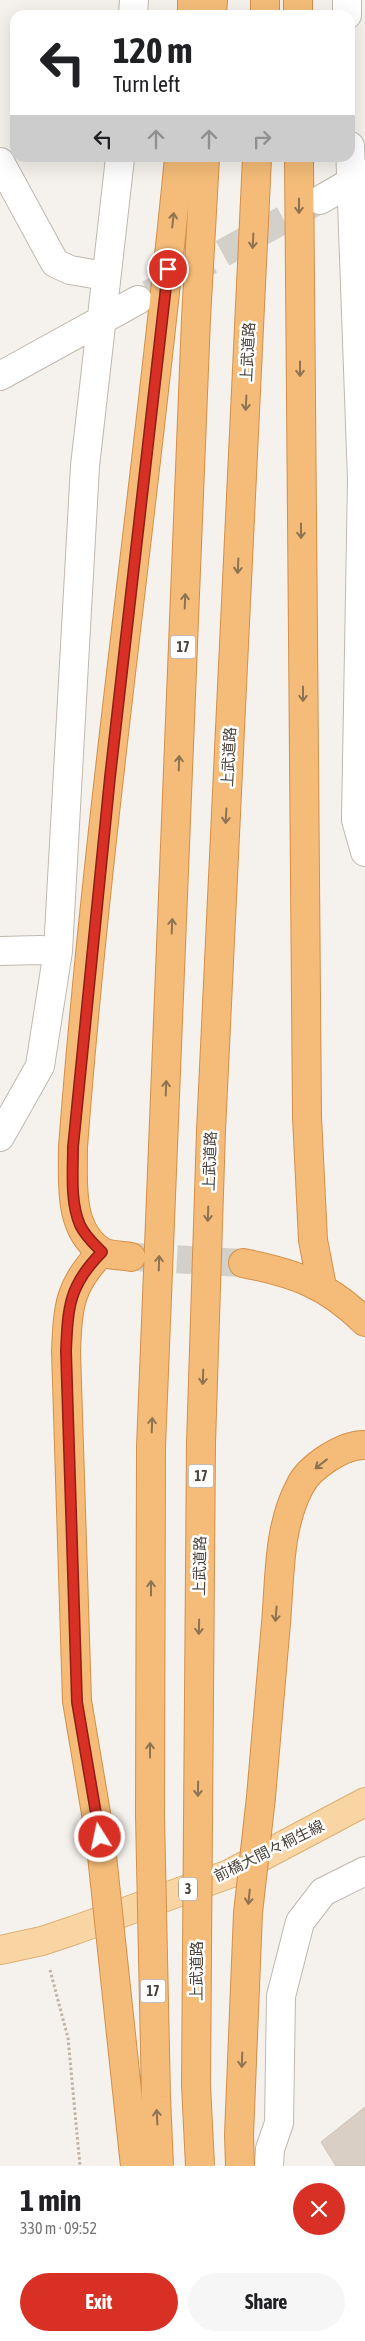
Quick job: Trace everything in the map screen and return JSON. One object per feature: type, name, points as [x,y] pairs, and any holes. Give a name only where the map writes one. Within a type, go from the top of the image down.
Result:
[{"type":"highway","points":[[131,1256],[102,1252],[88,1238],[79,1224],[74,1194],[73,1147],[108,797],[163,324],[179,162]]},
{"type":"highway","name":"17","points":[[160,2166],[156,2097],[150,1816],[151,1447],[196,319],[205,162]]},
{"type":"highway","name":"上武道路","points":[[200,2166],[196,2085],[201,1444],[211,1131],[257,162]]},
{"type":"highway","points":[[299,162],[307,1107],[314,1240],[322,1287]]},
{"type":"highway","points":[[102,1252],[85,1269],[68,1306],[66,1351],[77,1702],[100,1837],[135,2166]]},
{"type":"highway","points":[[243,1262],[285,1272],[322,1287],[350,1307],[365,1322]]},
{"type":"highway","points":[[240,2166],[239,2135],[248,1913],[261,1797],[283,1534],[300,1484],[320,1463],[338,1453],[359,1445],[365,1445]]},
{"type":"main road","name":"前橋大間々桐生線","points":[[0,1950],[42,1941],[229,1874],[365,1802]]},
{"type":"street","points":[[0,162],[55,263],[70,270],[105,276]]},
{"type":"street","points":[[0,1137],[40,1066],[58,952],[85,466],[105,276],[119,162]]},
{"type":"street","points":[[355,162],[359,177],[363,546],[356,820],[365,852]]},
{"type":"street","points":[[320,200],[359,177]]},
{"type":"street","points":[[0,376],[138,300]]},
{"type":"street","points":[[0,951],[40,950],[58,952]]},
{"type":"street","points":[[275,2160],[279,2123],[281,1996],[300,1922],[323,1892],[364,1872]]},
{"type":"path","points":[[42,1941],[68,2038],[80,2166]]},
{"type":"building","points":[[365,2107],[365,2166],[336,2166],[321,2142]]},
{"type":"tunnel","points":[[149,294],[319,200]]},
{"type":"tunnel","points":[[135,1257],[243,1263]]},
{"type":"route","points":[[100,1837],[77,1702],[66,1351],[68,1306],[85,1269],[102,1252],[88,1238],[79,1224],[74,1194],[73,1147],[110,777],[168,269]]}]
